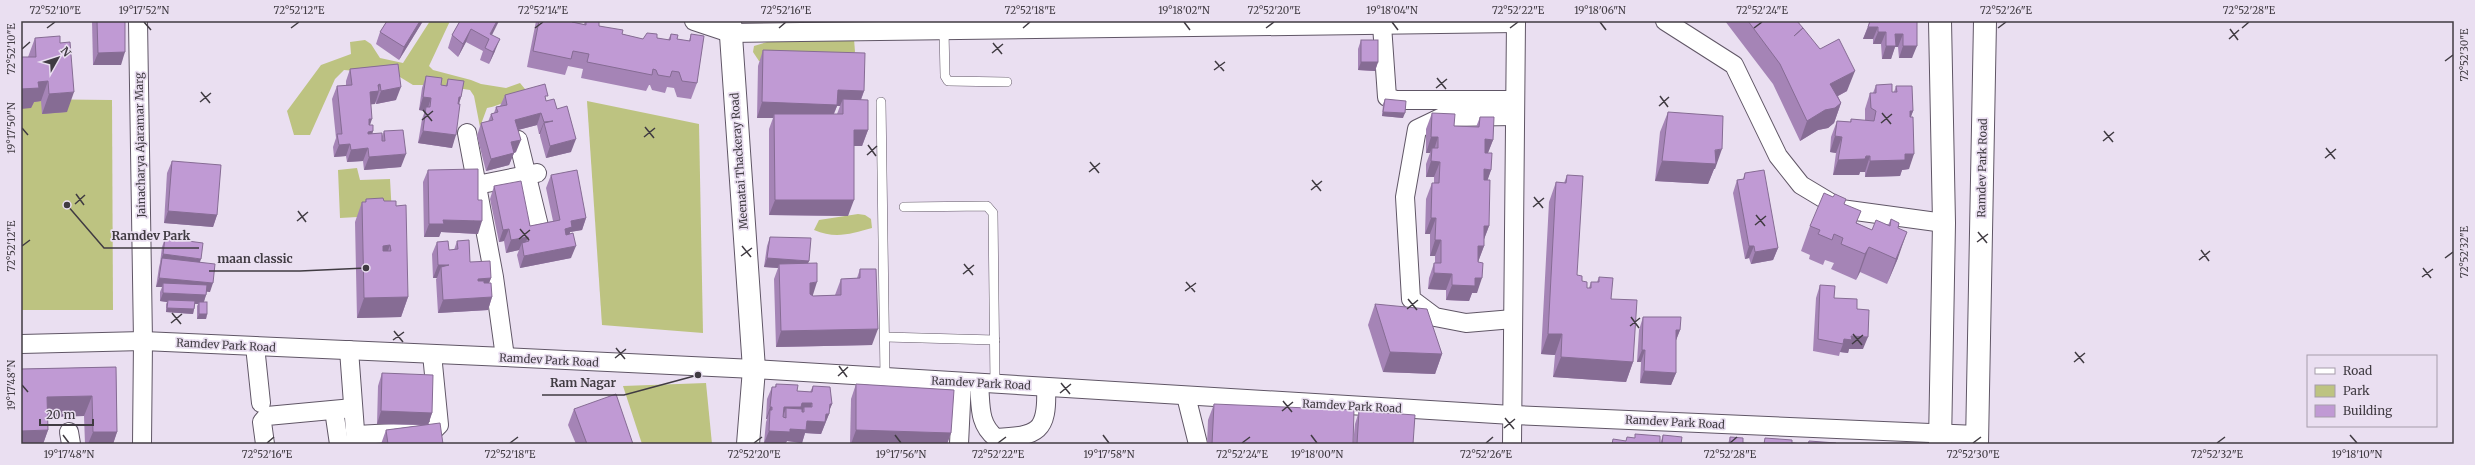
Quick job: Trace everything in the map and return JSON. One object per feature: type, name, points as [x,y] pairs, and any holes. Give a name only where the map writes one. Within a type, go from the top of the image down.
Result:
[{"type":"main road","points":[[1940,21],[1944,223],[1940,439]]},
{"type":"main road","name":"Ramdev Park Road","points":[[1977,440],[1985,21]]},
{"type":"main road","name":"Meenatai Thackeray Road","points":[[730,27],[754,370],[748,444]]},
{"type":"street","name":"Jainacharya Ajaramar Marg","points":[[138,21],[143,341],[142,444]]},
{"type":"street","points":[[694,21],[730,27],[1282,24],[1382,25],[1516,22],[1512,444]]},
{"type":"street","points":[[1671,22],[1734,64],[1778,156],[1801,185],[1841,209],[1944,223]]},
{"type":"street","points":[[1382,25],[1387,97],[1396,100],[1515,108]]},
{"type":"street","points":[[1513,319],[1466,323],[1435,317],[1411,299],[1405,197],[1417,129],[1442,117],[1515,108]]},
{"type":"street","points":[[467,133],[477,185],[505,358]]},
{"type":"street","points":[[518,140],[532,174],[539,226]]},
{"type":"street","points":[[477,185],[532,174]]},
{"type":"street","name":"Ramdev Park Road","points":[[21,344],[143,341],[432,354],[885,377],[1862,437],[1977,440]]},
{"type":"street","points":[[255,346],[260,403]]},
{"type":"street","points":[[348,350],[356,440],[433,431],[439,425],[432,354]]},
{"type":"street","points":[[979,383],[983,423],[987,431],[996,438],[1025,437],[1036,430],[1046,416],[1046,387]]},
{"type":"street","points":[[960,444],[979,383]]},
{"type":"street","points":[[1186,396],[1198,444]]},
{"type":"street","points":[[265,444],[262,422],[267,416],[353,408]]},
{"type":"street","points":[[334,410],[339,444]]},
{"type":"lane","points":[[938,27],[945,76],[948,81],[1007,82]]},
{"type":"lane","points":[[881,102],[885,377]]},
{"type":"lane","points":[[904,207],[987,206],[994,213],[995,340],[979,383]]},
{"type":"lane","points":[[885,337],[995,340]]},
{"type":"green space","points":[[430,21],[450,21],[429,66],[433,70],[481,84],[506,88],[520,83],[525,89],[508,101],[487,108],[480,127],[474,96],[470,90],[438,85],[413,85],[395,74],[344,70],[335,79],[310,135],[294,135],[287,111],[321,65],[351,54],[350,42],[365,40],[371,44],[380,58],[403,63]]},
{"type":"green space","points":[[854,39],[855,52],[847,60],[759,61],[753,52],[754,46],[767,42]]},
{"type":"green space","points":[[21,99],[112,100],[113,310],[21,310]]},
{"type":"green space","points":[[587,101],[699,124],[703,333],[602,325]]},
{"type":"green space","points":[[357,168],[360,180],[390,179],[392,215],[340,218],[338,170]]},
{"type":"green space","points":[[858,214],[865,215],[871,219],[872,228],[843,235],[822,233],[814,230],[819,220]]},
{"type":"green space","points":[[706,383],[712,444],[642,444],[623,386]]},
{"type":"building","points":[[97,21],[125,21],[125,52],[98,53]]},
{"type":"building","points":[[387,21],[420,21],[404,47],[380,32]]},
{"type":"building","points":[[460,21],[497,21],[490,34],[500,39],[493,52],[485,48],[489,39],[471,29],[463,44],[452,35]]},
{"type":"building","points":[[539,21],[572,21],[586,25],[586,21],[599,21],[599,26],[623,30],[622,34],[643,39],[647,33],[657,34],[657,38],[670,40],[671,34],[678,35],[677,39],[690,41],[691,34],[704,36],[697,83],[682,81],[679,72],[672,71],[670,77],[658,75],[656,70],[653,69],[652,75],[587,62],[589,54],[573,51],[571,59],[533,51]]},
{"type":"building","points":[[1748,21],[1797,21],[1820,49],[1839,39],[1855,71],[1830,84],[1841,103],[1835,108],[1825,110],[1807,121],[1780,64]]},
{"type":"building","points":[[1870,21],[1917,21],[1917,46],[1903,46],[1903,34],[1895,34],[1896,46],[1886,46],[1886,32],[1878,32],[1878,27],[1868,27]]},
{"type":"building","points":[[60,36],[60,43],[70,42],[74,92],[49,94],[48,81],[38,82],[39,88],[21,89],[21,57],[36,57],[35,38]]},
{"type":"building","points":[[1361,40],[1378,40],[1378,62],[1361,62]]},
{"type":"building","points":[[763,50],[865,53],[864,91],[838,90],[837,105],[762,102]]},
{"type":"building","points":[[398,64],[401,87],[381,91],[380,84],[378,85],[379,91],[370,92],[372,119],[369,119],[369,125],[373,125],[373,131],[368,132],[368,134],[382,133],[382,141],[385,141],[384,131],[403,130],[406,154],[369,157],[368,148],[351,150],[350,144],[339,145],[337,134],[342,134],[337,86],[352,85],[350,69]]},
{"type":"building","points":[[426,76],[442,78],[441,85],[447,86],[448,79],[464,81],[461,97],[459,97],[458,104],[460,104],[456,135],[423,131],[426,107],[430,107],[431,98],[423,97]]},
{"type":"building","points":[[545,84],[548,96],[545,96],[546,101],[554,99],[557,109],[567,106],[576,139],[550,146],[544,123],[553,121],[544,122],[541,113],[515,120],[521,140],[511,142],[514,153],[491,159],[481,123],[493,120],[491,114],[498,112],[496,107],[507,105],[505,95]]},
{"type":"building","points":[[1892,84],[1892,92],[1897,92],[1896,86],[1912,86],[1913,111],[1910,111],[1910,117],[1913,117],[1914,154],[1905,154],[1905,160],[1870,161],[1870,156],[1866,156],[1865,159],[1838,160],[1842,137],[1835,136],[1837,121],[1851,122],[1851,119],[1874,121],[1876,111],[1871,108],[1870,93],[1876,93],[1876,85]]},
{"type":"building","points":[[843,99],[868,100],[868,130],[854,130],[854,200],[775,200],[774,114],[843,114]]},
{"type":"building","points":[[1385,99],[1406,101],[1405,113],[1383,112]]},
{"type":"building","points":[[1668,112],[1723,116],[1722,149],[1715,150],[1716,164],[1662,161]]},
{"type":"building","points":[[1432,113],[1455,114],[1454,126],[1479,127],[1480,117],[1494,117],[1493,140],[1485,139],[1485,153],[1492,153],[1491,170],[1484,169],[1484,180],[1490,180],[1489,226],[1484,226],[1484,246],[1478,246],[1478,262],[1483,263],[1482,278],[1475,278],[1475,286],[1452,285],[1452,274],[1434,273],[1434,263],[1441,263],[1441,240],[1435,240],[1436,218],[1431,218],[1432,183],[1439,183],[1440,162],[1431,161],[1432,148],[1438,148],[1438,137],[1431,137]]},
{"type":"building","points":[[172,161],[221,165],[217,215],[168,211]]},
{"type":"building","points":[[478,169],[478,200],[482,200],[482,221],[443,220],[444,224],[429,224],[428,170]]},
{"type":"building","points":[[577,170],[586,218],[571,221],[572,227],[565,229],[566,235],[573,233],[576,246],[524,256],[522,243],[529,241],[528,237],[511,240],[509,229],[503,230],[494,186],[521,181],[530,226],[560,220],[551,175]]},
{"type":"building","points":[[1764,170],[1778,248],[1755,252],[1754,246],[1749,246],[1737,180],[1744,179],[1745,173]]},
{"type":"building","points":[[1567,175],[1583,176],[1577,275],[1582,276],[1582,281],[1587,282],[1587,288],[1591,288],[1591,282],[1599,282],[1599,277],[1613,278],[1611,299],[1637,300],[1633,362],[1561,357],[1562,334],[1548,334],[1556,182],[1566,183]]},
{"type":"building","points":[[1824,193],[1833,197],[1835,194],[1846,199],[1844,204],[1861,211],[1856,223],[1872,230],[1876,220],[1890,226],[1891,219],[1899,223],[1898,228],[1907,232],[1896,259],[1869,247],[1865,254],[1841,244],[1843,238],[1834,234],[1832,240],[1818,234],[1820,230],[1810,226]]},
{"type":"building","points":[[383,198],[384,201],[396,201],[396,206],[406,205],[408,297],[364,298],[362,202],[366,202],[366,199]],"holes":[[[390,245],[391,251],[383,251],[383,246]]]},
{"type":"building","points":[[770,237],[811,238],[809,261],[767,258]]},
{"type":"building","points":[[165,238],[203,243],[201,259],[163,254]]},
{"type":"building","points":[[469,240],[470,262],[490,261],[491,278],[478,279],[478,281],[491,283],[492,297],[443,300],[441,267],[449,265],[438,265],[437,242],[448,241],[449,250],[458,249],[457,241]]},
{"type":"building","points":[[162,258],[215,264],[213,283],[159,278]]},
{"type":"building","points":[[817,263],[817,282],[810,283],[810,294],[813,296],[841,295],[841,279],[860,278],[860,269],[876,269],[878,329],[781,331],[779,264]]},
{"type":"building","points":[[163,283],[207,285],[206,295],[163,293]]},
{"type":"building","points":[[1820,285],[1835,286],[1834,298],[1857,299],[1857,309],[1869,310],[1868,337],[1851,336],[1852,340],[1844,339],[1843,344],[1818,339]]},
{"type":"building","points":[[168,300],[195,301],[194,309],[167,308]]},
{"type":"building","points":[[199,302],[207,302],[207,314],[199,314]]},
{"type":"building","points":[[1375,304],[1427,309],[1442,354],[1390,352]]},
{"type":"building","points":[[1643,317],[1681,317],[1680,330],[1676,330],[1676,373],[1644,371],[1645,350],[1642,350]]},
{"type":"building","points":[[116,367],[117,432],[93,432],[92,396],[47,397],[48,430],[21,431],[21,369]]},
{"type":"building","points":[[382,373],[433,375],[432,413],[381,411]]},
{"type":"building","points":[[776,384],[798,385],[797,391],[812,392],[813,386],[830,387],[832,404],[830,404],[829,414],[826,414],[825,422],[807,421],[806,430],[790,429],[790,432],[769,431],[770,410],[772,410],[772,407],[770,407],[772,387],[776,387]],"holes":[[[802,403],[812,403],[812,407],[804,407],[804,412],[802,412],[802,409],[786,408],[786,418],[783,417],[784,407],[801,407]]]},
{"type":"building","points":[[856,384],[954,390],[951,433],[856,430]]},
{"type":"building","points":[[616,394],[633,444],[587,444],[574,409]]},
{"type":"building","points":[[1214,404],[1354,410],[1353,444],[1212,444]]},
{"type":"building","points":[[1359,411],[1415,415],[1413,444],[1357,444]]},
{"type":"building","points":[[440,423],[443,444],[388,444],[386,430]]},
{"type":"building","points":[[1635,434],[1660,436],[1660,444],[1612,444],[1613,439],[1626,441],[1627,437],[1635,438]]},
{"type":"building","points":[[1663,435],[1682,437],[1681,444],[1662,444]]},
{"type":"building","points":[[1730,437],[1743,438],[1743,443],[1761,444],[1730,444]]},
{"type":"building","points":[[1765,438],[1792,440],[1792,443],[1804,444],[1764,444]]},
{"type":"building","points":[[1809,441],[1836,443],[1836,444],[1808,444]]},
{"type":"place","name":"Ramdev Park","points":[[67,205]]},
{"type":"place","name":"maan classic","points":[[366,268]]},
{"type":"place","name":"Ram Nagar","points":[[698,375]]}]
